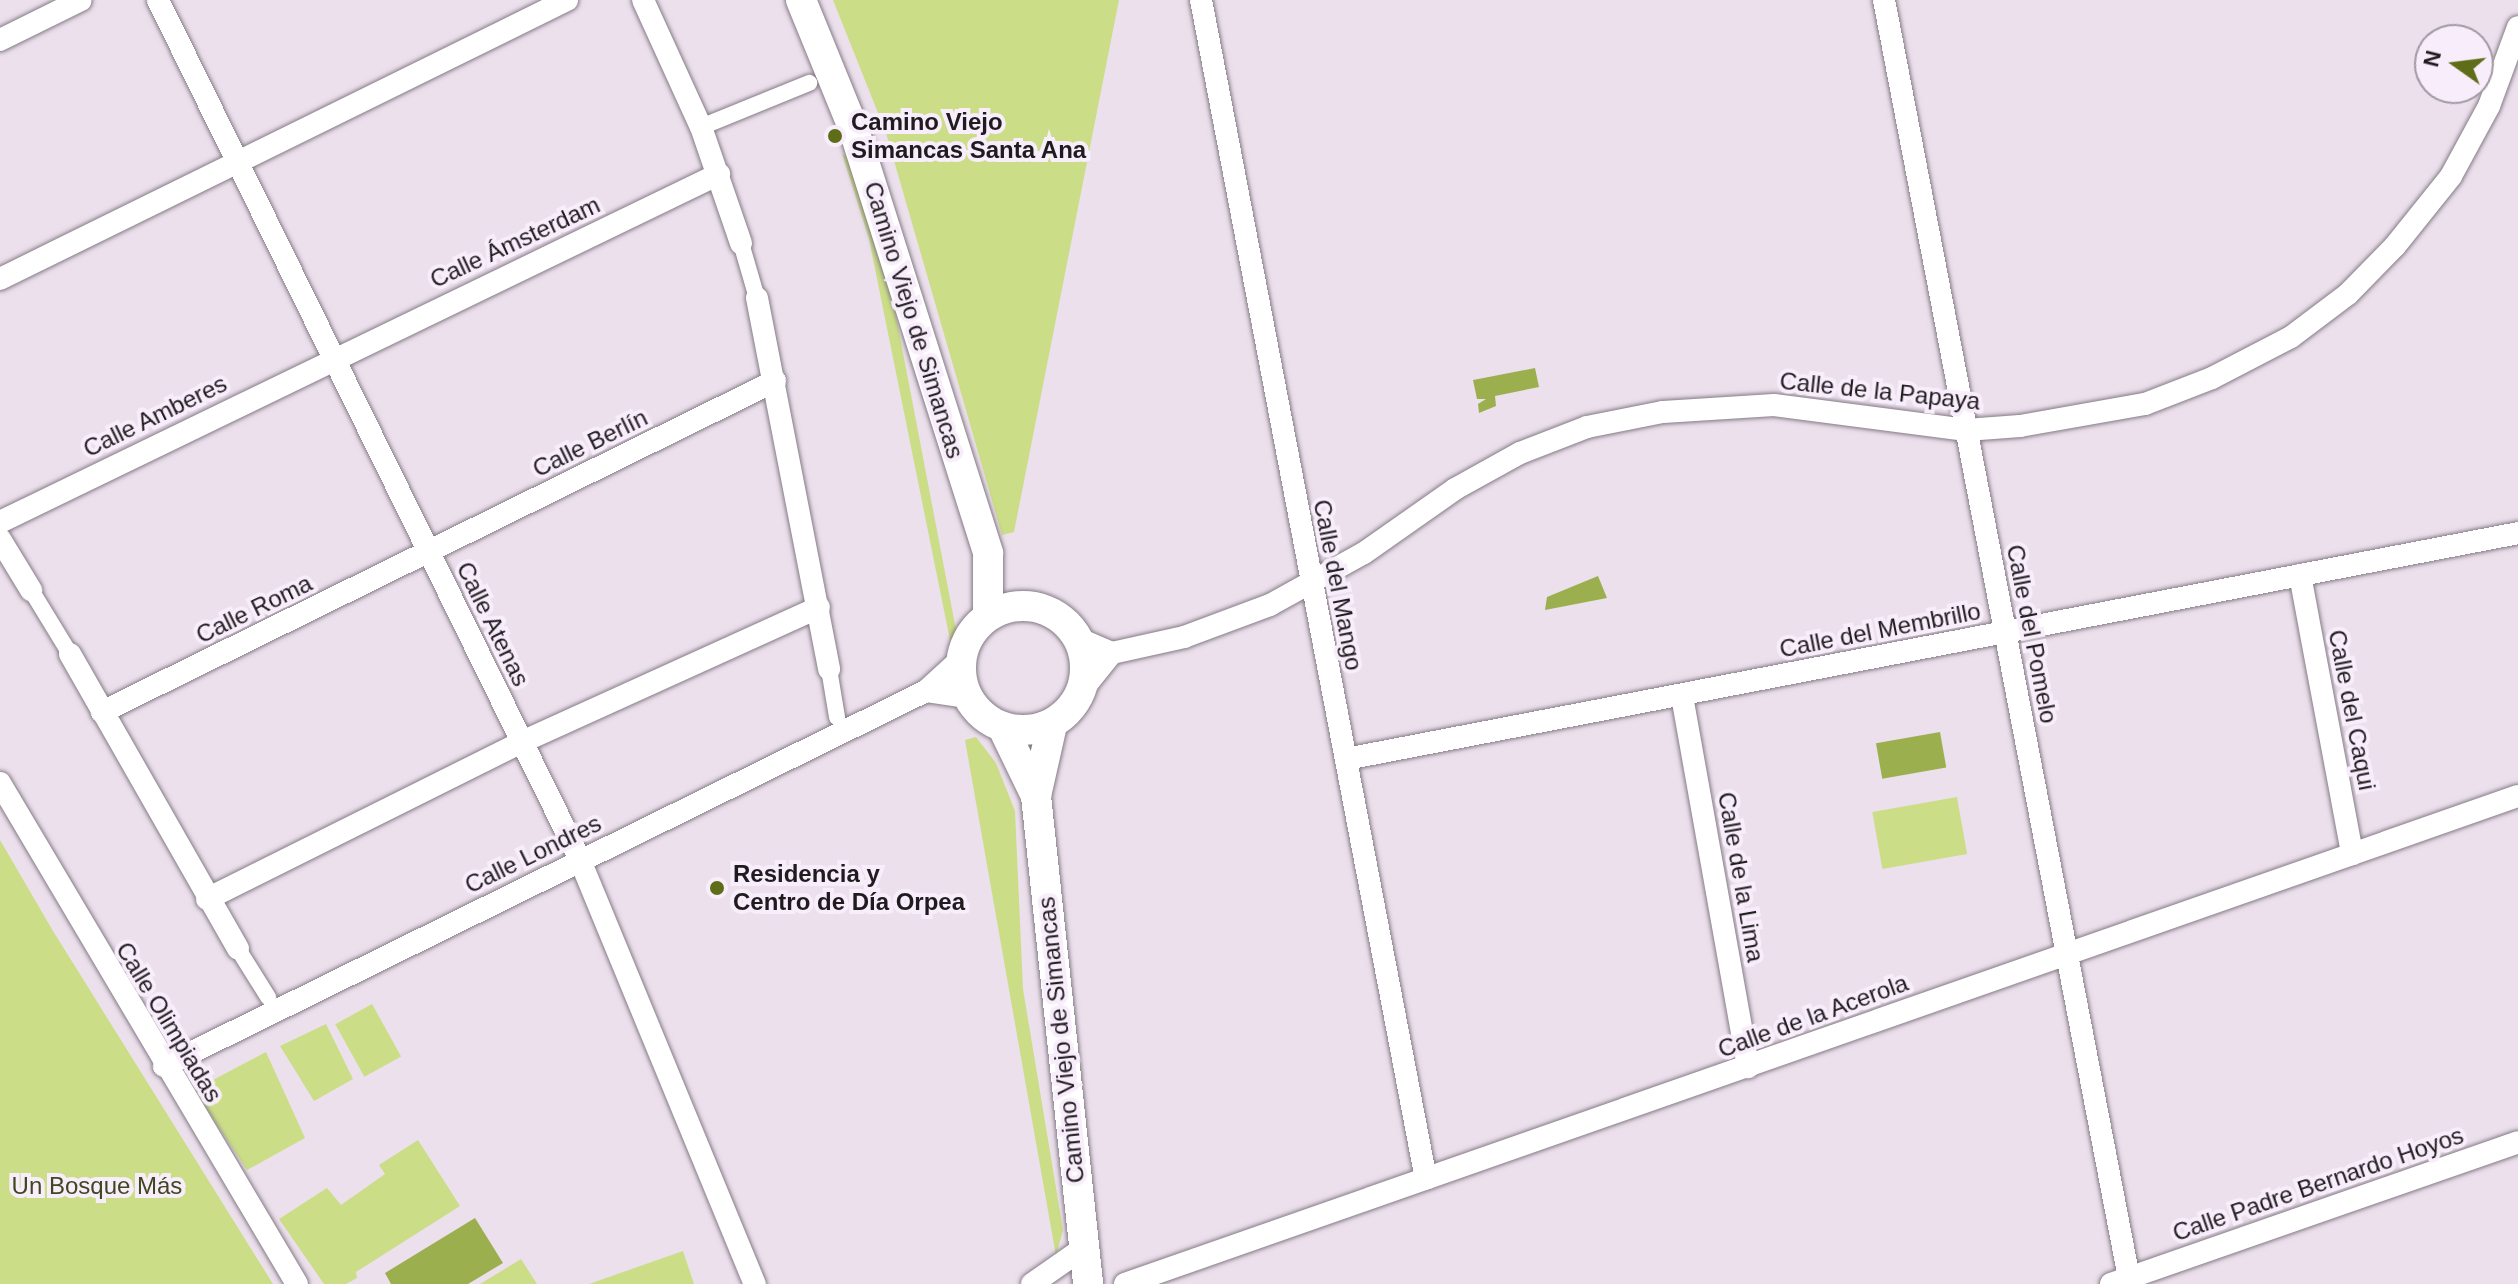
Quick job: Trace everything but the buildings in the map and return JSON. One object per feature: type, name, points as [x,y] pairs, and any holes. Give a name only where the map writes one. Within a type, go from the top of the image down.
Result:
[{"type":"main road","name":"Camino Viejo de Simancas","points":[[801,0],[854,130],[988,553],[988,616]]},
{"type":"main road","name":"Camino Viejo de Simancas","points":[[988,553],[1031,607]]},
{"type":"main road","points":[[1031,607],[1059,617],[1079,639],[1086,669],[1082,690],[1072,708],[1052,725],[1003,728],[980,714],[967,697],[961,659],[966,643],[988,616],[1031,607]]},
{"type":"main road","name":"Camino Viejo de Simancas","points":[[1052,725],[1036,796],[1088,1284]]},
{"type":"main road","name":"Camino Viejo de Simancas","points":[[1003,728],[1036,796]]},
{"type":"street","points":[[0,40],[81,0]]},
{"type":"street","name":"Calle Atenas","points":[[158,0],[580,860],[755,1284]]},
{"type":"street","points":[[0,279],[567,0]]},
{"type":"street","points":[[643,0],[701,127],[755,288],[819,607],[837,717]]},
{"type":"street","name":"Calle del Mango","points":[[1201,0],[1426,1179]]},
{"type":"street","name":"Calle del Pomelo","points":[[1884,0],[2128,1280]]},
{"type":"street","name":"Calle de la Papaya","points":[[1112,653],[1184,637],[1311,585],[1455,489],[1520,453],[1587,427],[1663,412],[1774,405],[1966,430],[2075,420],[2145,404],[2291,337],[2348,294],[2451,176],[2489,106],[2518,27]]},
{"type":"street","points":[[701,127],[809,83]]},
{"type":"street","name":"Calle Ámsterdam","points":[[333,357],[719,174]]},
{"type":"street","name":"Calle Amberes","points":[[0,522],[333,357]]},
{"type":"street","name":"Calle Berlín","points":[[429,552],[775,381]]},
{"type":"street","name":"Calle del Membrillo","points":[[1346,759],[2518,533]]},
{"type":"street","points":[[0,539],[70,654],[207,899],[268,997]]},
{"type":"street","name":"Calle Roma","points":[[102,712],[429,552]]},
{"type":"street","name":"Calle del Caqui","points":[[2300,575],[2352,854]]},
{"type":"street","points":[[207,899],[522,742],[819,607]]},
{"type":"street","points":[[1079,639],[1112,653],[1082,690]]},
{"type":"street","name":"Calle Londres","points":[[164,1066],[926,691],[961,659]]},
{"type":"street","points":[[926,691],[967,697]]},
{"type":"street","name":"Calle de la Lima","points":[[1682,696],[1748,1067]]},
{"type":"street","name":"Calle Olimpiadas","points":[[0,783],[164,1066],[297,1284]]},
{"type":"street","name":"Calle de la Acerola","points":[[1125,1284],[2518,796]]},
{"type":"street","name":"Calle Padre Bernardo Hoyos","points":[[2128,1280],[2518,1142]]},
{"type":"street","points":[[1032,1284],[1082,1249]]},
{"type":"green space","points":[[833,0],[1119,0],[1014,532],[1002,535],[886,133]]},
{"type":"green space","points":[[842,154],[856,161],[895,311],[957,635],[950,640],[869,239]]},
{"type":"green space","points":[[976,737],[996,763],[1015,811],[1023,989],[1063,1230],[1056,1256],[965,740]]},
{"type":"green space","points":[[1957,797],[1967,854],[1882,869],[1872,812]]},
{"type":"green space","name":"Un Bosque Más","points":[[0,840],[53,931],[273,1284],[0,1284]]},
{"type":"green space","points":[[372,1004],[401,1056],[364,1077],[335,1024]]},
{"type":"green space","points":[[326,1024],[353,1079],[314,1101],[280,1046]]},
{"type":"green space","points":[[266,1052],[305,1138],[247,1170],[194,1090]]},
{"type":"green space","points":[[418,1140],[460,1206],[356,1272],[357,1278],[346,1284],[324,1284],[279,1219],[327,1188],[341,1205],[385,1174],[379,1165]]},
{"type":"green space","points":[[683,1251],[694,1284],[589,1284]]},
{"type":"green space","points":[[521,1259],[537,1284],[480,1284]]},
{"type":"shaded area","points":[[1535,368],[1539,387],[1495,396],[1496,406],[1479,413],[1478,404],[1486,399],[1477,399],[1473,380]]},
{"type":"shaded area","points":[[1598,576],[1607,598],[1545,610],[1547,597]]},
{"type":"shaded area","points":[[1940,732],[1946,767],[1882,779],[1876,743]]},
{"type":"shaded area","points":[[475,1218],[503,1263],[468,1284],[391,1284],[385,1273]]},
{"type":"place","name":"Camino Viejo Simancas Santa Ana","points":[[835,136]]},
{"type":"place","name":"Residencia y Centro de Día Orpea","points":[[717,888]]}]
